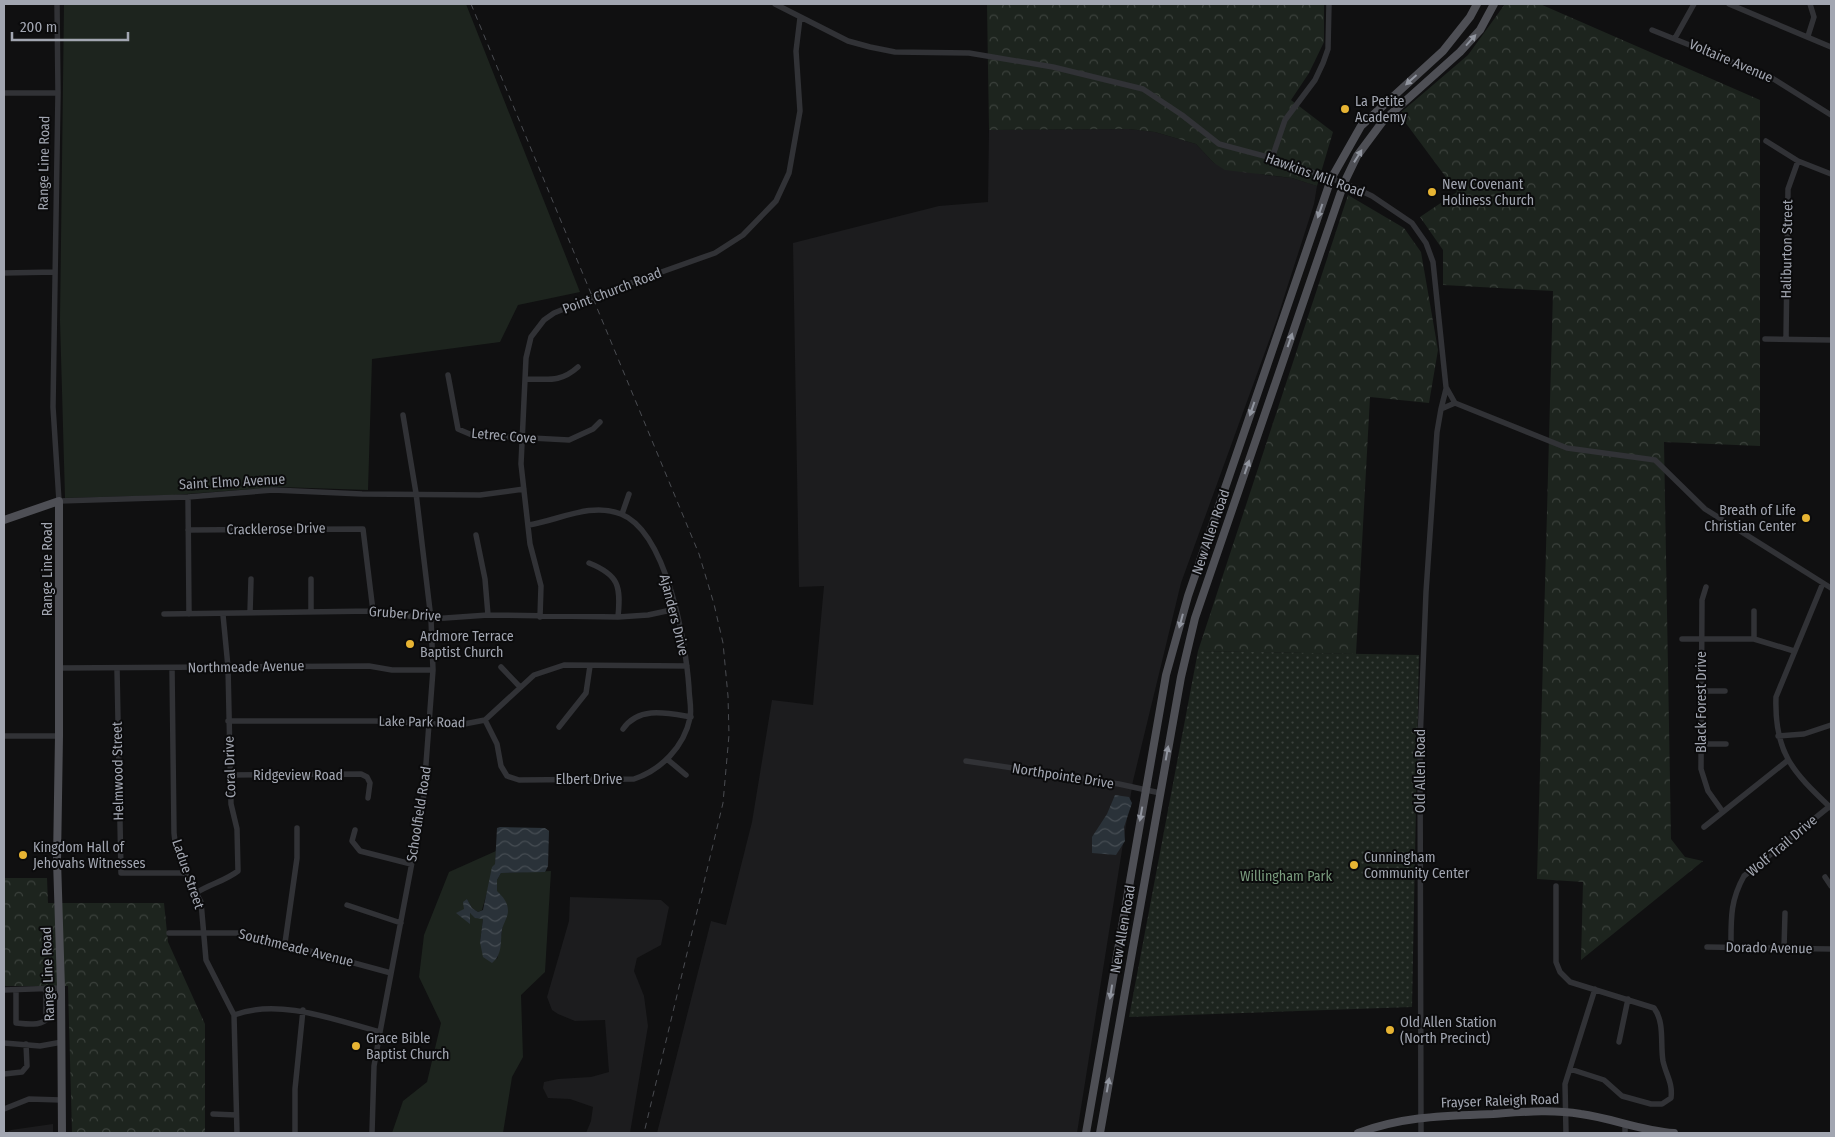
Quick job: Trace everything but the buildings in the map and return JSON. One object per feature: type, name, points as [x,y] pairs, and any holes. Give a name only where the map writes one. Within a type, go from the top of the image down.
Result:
[{"type":"main road","name":"New Allen Road","points":[[1086,1133],[1166,675],[1188,596],[1331,179],[1361,126],[1443,51],[1477,4]]},
{"type":"main road","name":"New Allen Road","points":[[1100,1133],[1181,677],[1195,618],[1344,183],[1357,156],[1383,121],[1460,52],[1480,30],[1494,4]]},
{"type":"main road","points":[[1268,363],[1274,365],[1277,370],[1274,387]]},
{"type":"main road","name":"Saint Elmo Avenue","points":[[4,520],[59,501]]},
{"type":"main road","name":"Range Line Road","points":[[59,501],[59,736],[56,860],[61,988],[62,1133]]},
{"type":"main road","name":"Frayser Raleigh Road","points":[[1358,1133],[1378,1126],[1421,1117],[1531,1111],[1566,1112],[1591,1116],[1625,1129],[1674,1133]]},
{"type":"main road","points":[[1102,1122],[1105,1133]]},
{"type":"street","name":"Range Line Road","points":[[57,4],[58,94],[53,407],[59,501]]},
{"type":"street","name":"Hawkins Mill Road","points":[[775,4],[848,41],[870,47],[894,52],[969,53],[1053,67],[1143,89],[1182,115],[1219,144],[1272,158],[1344,183],[1372,196],[1412,223],[1426,243],[1433,262],[1446,387],[1455,403]]},
{"type":"street","points":[[1272,158],[1286,120],[1315,80],[1323,63],[1328,48],[1329,4]]},
{"type":"street","points":[[1675,38],[1694,4]]},
{"type":"street","points":[[1729,4],[1831,47]]},
{"type":"street","points":[[1808,36],[1814,17],[1810,4]]},
{"type":"street","name":"Point Church Road","points":[[540,617],[541,586],[530,544],[521,464],[528,346],[536,328],[554,313],[611,290],[715,253],[742,235],[776,201],[789,174],[800,111],[796,50],[800,18]]},
{"type":"street","name":"Voltaire Avenue","points":[[1652,30],[1772,78],[1831,116]]},
{"type":"street","points":[[4,93],[58,94]]},
{"type":"street","points":[[1766,141],[1798,161],[1831,174]]},
{"type":"street","name":"Haliburton Street","points":[[1786,339],[1788,189],[1798,161]]},
{"type":"street","points":[[4,273],[55,272]]},
{"type":"street","points":[[1765,339],[1831,340]]},
{"type":"street","points":[[526,379],[557,380],[567,376],[578,367]]},
{"type":"street","name":"Letrec Cove","points":[[448,376],[458,429],[472,435],[569,440],[593,429],[600,422]]},
{"type":"street","name":"Old Allen Road","points":[[1421,1133],[1421,695],[1436,446],[1446,387]]},
{"type":"street","points":[[1441,409],[1455,403],[1567,448],[1655,460],[1705,509],[1831,588]]},
{"type":"street","name":"Schoolfield Road","points":[[372,1133],[374,1066],[423,804],[433,670],[430,619],[416,493],[403,415]]},
{"type":"street","name":"Saint Elmo Avenue","points":[[59,501],[188,497],[273,490],[362,494],[480,495],[524,489]]},
{"type":"street","points":[[529,525],[552,521],[586,510],[604,510],[622,514],[629,494]]},
{"type":"street","points":[[188,497],[189,614]]},
{"type":"street","name":"Ajanders Drive","points":[[622,514],[639,528],[650,541],[667,579],[676,609],[687,666],[691,717],[680,742],[667,760]]},
{"type":"street","name":"Cracklerose Drive","points":[[188,530],[363,529],[373,611]]},
{"type":"street","points":[[476,535],[486,579],[488,615]]},
{"type":"street","points":[[589,563],[607,570],[616,582],[620,601],[618,617]]},
{"type":"street","points":[[250,579],[250,613]]},
{"type":"street","points":[[311,579],[311,612]]},
{"type":"street","points":[[1823,583],[1776,697],[1775,717],[1778,736],[1787,761],[1802,780],[1830,807]]},
{"type":"street","name":"Black Forest Drive","points":[[1706,586],[1702,596],[1701,744],[1703,781],[1723,812]]},
{"type":"street","name":"Gruber Drive","points":[[164,614],[373,611],[430,619],[488,615],[618,617],[648,615],[676,609]]},
{"type":"street","points":[[1754,611],[1754,639]]},
{"type":"street","name":"Coral Drive","points":[[196,893],[208,885],[230,877],[238,871],[237,830],[231,804],[229,775],[228,667],[223,614]]},
{"type":"street","points":[[1682,639],[1754,639],[1794,652]]},
{"type":"street","name":"Lake Park Road","points":[[228,721],[375,721],[459,725],[484,720],[534,675],[564,665],[687,666]]},
{"type":"street","name":"Northmeade Avenue","points":[[58,668],[369,666],[392,670],[433,670]]},
{"type":"street","points":[[559,727],[586,693],[590,666]]},
{"type":"street","points":[[501,667],[520,687]]},
{"type":"street","name":"Ladue Street","points":[[172,668],[174,832],[176,850],[185,873],[201,902],[206,960],[234,1015],[237,1133]]},
{"type":"street","name":"Helmwood Street","points":[[117,669],[121,873],[185,873]]},
{"type":"street","points":[[1701,691],[1725,691]]},
{"type":"street","points":[[623,729],[629,721],[645,713],[667,713],[691,717]]},
{"type":"street","name":"Elbert Drive","points":[[484,720],[497,744],[501,766],[506,776],[519,780],[634,779],[650,773],[667,760]]},
{"type":"street","points":[[1778,736],[1804,734],[1831,725]]},
{"type":"street","points":[[4,736],[59,736]]},
{"type":"street","points":[[1701,744],[1726,744]]},
{"type":"street","points":[[667,760],[686,775]]},
{"type":"street","name":"Northpointe Drive","points":[[966,761],[1146,789],[1160,793]]},
{"type":"street","points":[[1704,827],[1787,761]]},
{"type":"street","name":"Ridgeview Road","points":[[229,775],[361,774],[367,777],[370,783],[368,798]]},
{"type":"street","name":"Wolf Trail Drive","points":[[1731,948],[1731,907],[1736,891],[1744,876],[1830,807]]},
{"type":"street","points":[[285,943],[297,858],[297,828]]},
{"type":"street","points":[[355,830],[352,841],[360,851],[411,864]]},
{"type":"street","points":[[1825,877],[1831,886]]},
{"type":"street","points":[[1556,886],[1556,962],[1560,972],[1570,982],[1654,1008],[1659,1015],[1663,1060],[1672,1087],[1671,1098],[1662,1104],[1651,1104],[1622,1096],[1604,1080],[1570,1069]]},
{"type":"street","points":[[348,905],[400,923]]},
{"type":"street","points":[[1784,913],[1784,948]]},
{"type":"street","name":"Southmeade Avenue","points":[[169,932],[242,933],[391,973]]},
{"type":"street","name":"Dorado Avenue","points":[[1707,947],[1831,949]]},
{"type":"street","points":[[16,990],[16,1022],[26,1024],[43,1023],[46,1020],[46,988]]},
{"type":"street","points":[[4,990],[61,988]]},
{"type":"street","points":[[1566,1133],[1564,1099],[1570,1069],[1595,989]]},
{"type":"street","points":[[1619,1042],[1628,999]]},
{"type":"street","points":[[234,1015],[245,1011],[303,1010],[380,1032]]},
{"type":"street","points":[[295,1133],[294,1089],[303,1010]]},
{"type":"street","points":[[4,1043],[45,1045],[62,1042]]},
{"type":"street","points":[[4,1074],[22,1072],[27,1066],[26,1044]]},
{"type":"street","points":[[4,1109],[29,1099],[61,1100]]},
{"type":"street","points":[[213,1114],[236,1116]]},
{"type":"shaded area","points":[[1129,129],[1155,132],[1196,144],[1214,163],[1265,175],[1292,178],[1317,186],[1314,204],[1277,319],[1181,583],[1133,781],[1077,1133],[657,1133],[711,921],[726,925],[752,822],[772,700],[813,705],[824,586],[799,587],[793,243],[939,206],[988,202],[989,130]]},
{"type":"shaded area","points":[[570,897],[661,900],[669,907],[661,945],[637,958],[634,971],[644,996],[648,1026],[630,1133],[586,1133],[591,1121],[593,1107],[570,1099],[548,1098],[543,1088],[544,1082],[558,1079],[591,1077],[609,1072],[605,1020],[575,1021],[552,1010],[547,997],[569,921]]},
{"type":"shaded area","points":[[53,1124],[53,1133],[6,1133],[11,1130]]},
{"type":"green space","points":[[64,4],[466,4],[580,292],[518,305],[500,342],[372,359],[368,490],[279,487],[173,495],[65,498],[60,320]]},
{"type":"green space","points":[[987,4],[1324,4],[1324,42],[1309,73],[1291,100],[1333,132],[1317,186],[1292,178],[1225,170],[1214,163],[1196,144],[1155,132],[1129,129],[989,130]]},
{"type":"green space","points":[[1505,4],[1540,4],[1760,100],[1760,446],[1664,442],[1671,839],[1685,857],[1703,861],[1581,960],[1583,882],[1537,879],[1553,291],[1443,285],[1443,250],[1420,217],[1457,192],[1399,114],[1468,55]]},
{"type":"green space","points":[[1348,195],[1404,228],[1421,252],[1438,350],[1429,403],[1370,397],[1356,654],[1198,651]]},
{"type":"green space","name":"Willingham Park","points":[[1198,651],[1419,655],[1412,1007],[1129,1017]]},
{"type":"green space","points":[[496,851],[495,864],[482,910],[478,912],[472,908],[467,899],[470,923],[470,913],[483,919],[480,942],[497,959],[507,910],[505,902],[496,891],[497,880],[501,873],[551,871],[545,972],[521,995],[523,1057],[512,1077],[503,1133],[392,1133],[403,1101],[427,1082],[441,1023],[419,977],[424,935],[449,872]]},
{"type":"green space","points":[[4,878],[47,878],[48,903],[164,903],[168,942],[205,1024],[205,1133],[72,1133],[68,986],[4,986]]},
{"type":"water","points":[[1115,795],[1129,797],[1132,803],[1124,827],[1125,841],[1116,855],[1092,853],[1092,837],[1107,814]]},
{"type":"water","points":[[497,828],[545,828],[549,831],[548,866],[545,872],[501,873],[497,880],[497,891],[506,902],[508,913],[502,930],[498,956],[492,963],[483,957],[480,942],[483,919],[475,918],[470,913],[470,924],[456,913],[464,909],[463,902],[467,899],[472,908],[478,912],[483,910],[492,867],[495,864]]},
{"type":"railway","points":[[471,4],[699,554],[723,643],[728,696],[729,735],[723,803],[644,1133]]},
{"type":"place","name":"La Petite Academy","points":[[1345,109]]},
{"type":"place","name":"New Covenant Holiness Church","points":[[1432,192]]},
{"type":"place","name":"Breath of Life Christian Center","points":[[1806,518]]},
{"type":"place","name":"Ardmore Terrace Baptist Church","points":[[410,644]]},
{"type":"place","name":"Kingdom Hall of Jehovahs Witnesses","points":[[23,855]]},
{"type":"place","name":"Cunningham Community Center","points":[[1354,865]]},
{"type":"place","name":"Old Allen Station (North Precinct)","points":[[1390,1030]]},
{"type":"place","name":"Grace Bible Baptist Church","points":[[356,1046]]}]
